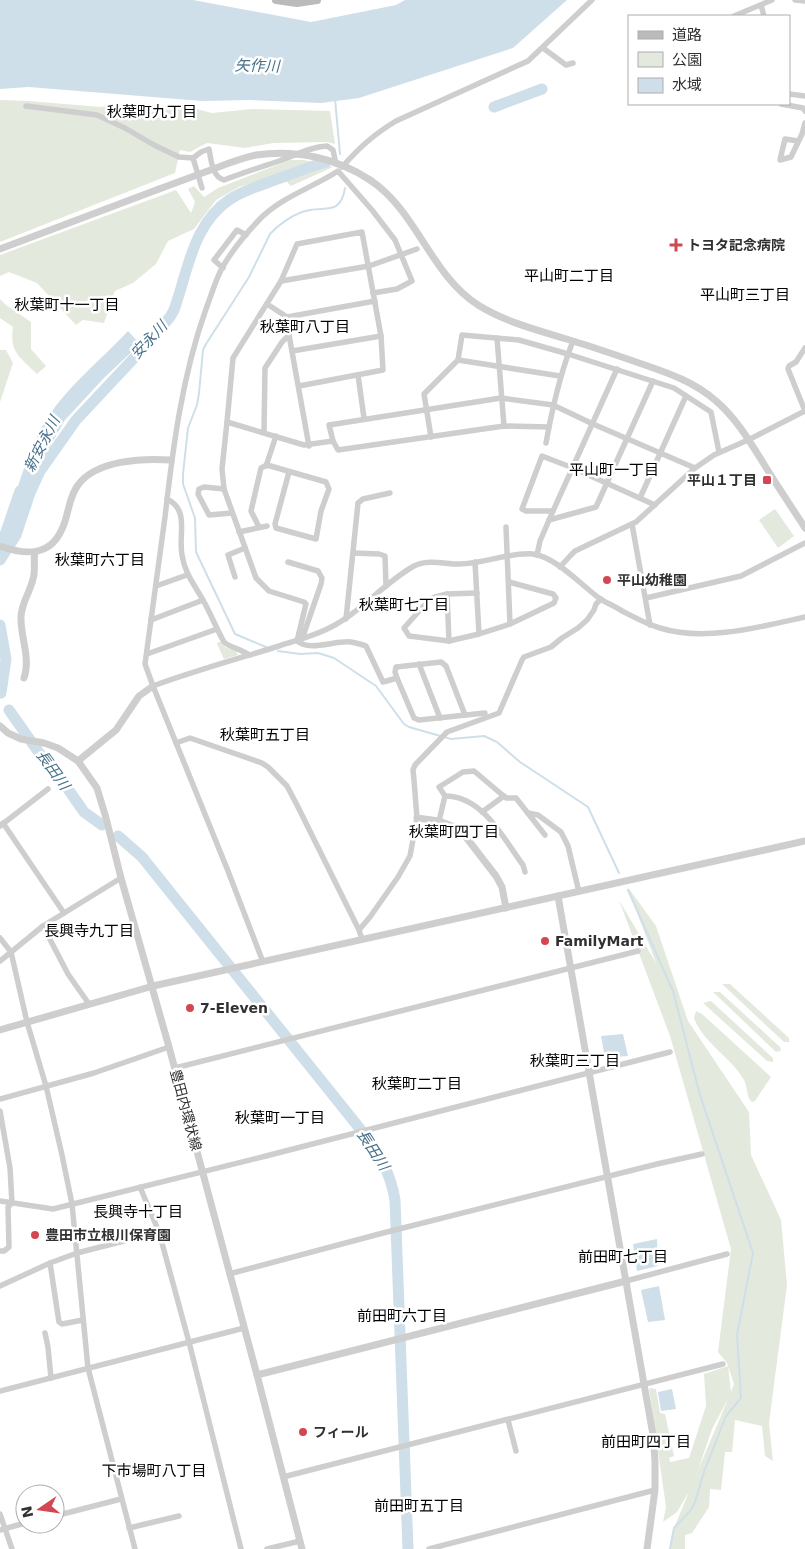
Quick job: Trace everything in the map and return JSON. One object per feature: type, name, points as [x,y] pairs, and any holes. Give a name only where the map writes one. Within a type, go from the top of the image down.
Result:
[{"type":"main road","points":[[276,0],[297,3],[317,0]]},
{"type":"street","points":[[263,962],[153,686],[146,664],[171,460],[180,406],[202,320],[223,268],[246,235],[267,212],[301,191],[322,182],[338,171],[362,145],[396,121],[523,64],[543,48],[592,0]]},
{"type":"street","points":[[736,15],[772,0]]},
{"type":"street","points":[[795,0],[805,1]]},
{"type":"street","points":[[761,5],[764,15]]},
{"type":"street","points":[[543,48],[566,65],[573,63]]},
{"type":"street","points":[[790,94],[805,96]]},
{"type":"street","points":[[786,105],[803,108],[805,111]]},
{"type":"street","points":[[26,106],[97,114],[179,157],[193,158],[209,149],[215,175],[219,179],[224,180],[316,147],[328,146],[333,150],[338,171],[395,240],[412,280],[397,289],[373,293]]},
{"type":"street","points":[[798,141],[805,123]]},
{"type":"street","points":[[0,249],[230,163],[256,156],[293,154],[341,164],[370,180],[384,190],[398,204],[452,282],[464,295],[496,315],[540,332],[669,373],[702,390],[716,400],[748,440],[805,528]]},
{"type":"street","points":[[193,158],[202,188]]},
{"type":"street","points":[[223,268],[214,260],[237,230],[246,235]]},
{"type":"street","points":[[299,386],[383,370],[381,336],[362,232],[297,244],[281,282],[233,358],[222,469],[224,489],[256,578],[269,592],[306,604],[299,640],[301,645],[349,642],[366,646],[382,682],[397,678]]},
{"type":"street","points":[[281,282],[369,266],[418,249]]},
{"type":"street","points":[[267,304],[287,317],[375,301]]},
{"type":"street","points":[[287,317],[310,446]]},
{"type":"street","points":[[264,432],[265,368],[282,342],[289,335]]},
{"type":"street","points":[[431,437],[424,394],[458,360],[462,335],[519,340],[674,388],[712,412],[719,452]]},
{"type":"street","points":[[292,351],[381,336]]},
{"type":"street","points":[[497,338],[504,426]]},
{"type":"street","points":[[546,443],[560,376],[573,341]]},
{"type":"street","points":[[560,567],[575,551],[632,524],[695,468],[719,452],[748,440],[805,411],[788,369],[789,366],[796,362],[805,348]]},
{"type":"street","points":[[458,360],[560,376]]},
{"type":"street","points":[[537,555],[540,541],[617,369]]},
{"type":"street","points":[[358,375],[364,418]]},
{"type":"street","points":[[550,520],[596,507],[653,381]]},
{"type":"street","points":[[640,498],[686,396]]},
{"type":"street","points":[[549,426],[504,426],[338,450],[333,441],[329,425],[501,398],[553,405],[695,468]]},
{"type":"street","points":[[227,422],[304,446],[333,441]]},
{"type":"street","points":[[266,466],[276,436]]},
{"type":"street","points":[[553,511],[522,510],[542,456],[606,482],[655,505]]},
{"type":"street","points":[[0,546],[24,553],[44,549],[54,542],[63,528],[75,490],[86,477],[99,470],[134,459],[171,460]]},
{"type":"street","points":[[259,527],[251,512],[261,468],[266,466],[289,472],[326,482],[329,489],[321,511],[316,539],[276,528],[275,523],[289,472]]},
{"type":"street","points":[[224,489],[204,487],[199,489],[198,494],[210,515],[232,513]]},
{"type":"street","points":[[346,619],[358,503],[364,499],[390,494]]},
{"type":"street","points":[[167,499],[176,505],[179,510],[181,520],[181,552],[187,575],[203,600],[224,642],[242,650],[249,656]]},
{"type":"street","points":[[632,524],[650,625]]},
{"type":"street","points":[[240,532],[267,526]]},
{"type":"street","points":[[506,527],[510,624]]},
{"type":"street","points":[[646,598],[741,576],[805,542]]},
{"type":"street","points":[[235,578],[228,555],[245,548]]},
{"type":"street","points":[[24,678],[27,654],[21,627],[22,608],[34,578],[34,552]]},
{"type":"street","points":[[354,553],[385,556],[386,586]]},
{"type":"street","points":[[78,761],[116,730],[139,696],[153,686],[178,676],[249,656],[325,630],[346,619],[386,586],[422,563],[460,564],[508,556],[537,555],[560,567],[601,599],[640,621],[674,632],[691,634],[730,632],[805,617]]},
{"type":"street","points":[[288,562],[318,571],[322,578],[299,640]]},
{"type":"street","points":[[475,562],[479,634]]},
{"type":"street","points":[[156,586],[187,575]]},
{"type":"street","points":[[477,593],[446,594],[435,597],[428,601],[404,628],[409,636],[448,641],[510,624],[554,603],[556,598],[553,594],[509,582]]},
{"type":"street","points":[[446,594],[448,641]]},
{"type":"street","points":[[359,930],[406,865],[410,856],[417,818],[413,775],[415,765],[438,739],[450,730],[476,722],[498,712],[522,660],[551,648],[578,628],[587,620],[601,599]]},
{"type":"street","points":[[151,620],[203,600]]},
{"type":"street","points":[[147,654],[217,629]]},
{"type":"street","points":[[465,715],[446,666],[441,662],[396,667],[397,678],[414,718],[419,720],[485,713]]},
{"type":"street","points":[[419,664],[440,718]]},
{"type":"street","name":"豊田内環状線","points":[[0,726],[8,733],[22,739],[58,748],[78,761],[97,788],[153,986],[229,1274],[258,1375],[302,1549]]},
{"type":"street","points":[[176,743],[190,738],[262,763],[278,776],[287,786],[359,930],[362,940]]},
{"type":"street","points":[[439,821],[445,796],[439,787],[463,772],[474,770],[506,798],[516,798],[545,835]]},
{"type":"street","points":[[48,789],[2,824],[64,913]]},
{"type":"street","points":[[445,796],[453,796],[470,801],[488,817],[525,872]]},
{"type":"street","points":[[482,812],[504,796]]},
{"type":"street","points":[[528,813],[538,815],[561,832],[568,846],[578,892]]},
{"type":"street","points":[[417,818],[439,821],[462,832],[496,876],[502,887],[506,908]]},
{"type":"street","points":[[0,1030],[153,986],[805,841]]},
{"type":"street","points":[[0,961],[43,926],[121,878]]},
{"type":"street","points":[[558,896],[653,1435],[655,1490],[647,1549]]},
{"type":"street","points":[[43,926],[68,974],[89,1004]]},
{"type":"street","points":[[0,938],[11,952],[27,1022],[46,1086],[62,1155],[72,1204],[88,1368],[135,1549]]},
{"type":"street","points":[[174,1068],[638,952]]},
{"type":"street","points":[[0,1099],[94,1073],[169,1047]]},
{"type":"street","points":[[0,1201],[53,1208],[72,1204],[670,1052]]},
{"type":"street","points":[[0,1111],[10,1168],[12,1202],[8,1207],[9,1247],[4,1251],[0,1251]]},
{"type":"street","points":[[229,1274],[394,1230],[702,1154]]},
{"type":"street","points":[[140,1187],[158,1232],[189,1342],[242,1549]]},
{"type":"street","points":[[0,1286],[50,1263],[158,1232]]},
{"type":"street","points":[[258,1375],[727,1254]]},
{"type":"street","points":[[50,1263],[59,1322],[62,1324],[83,1320]]},
{"type":"street","points":[[0,1392],[244,1328]]},
{"type":"street","points":[[45,1333],[51,1378]]},
{"type":"street","points":[[283,1477],[723,1364]]},
{"type":"street","points":[[508,1420],[516,1450]]},
{"type":"street","points":[[429,1549],[655,1490]]},
{"type":"street","points":[[65,1513],[121,1499]]},
{"type":"street","points":[[0,1514],[2,1529],[12,1549]]},
{"type":"street","points":[[129,1528],[179,1516]]},
{"type":"street","points":[[2,1529],[15,1526]]},
{"type":"street","points":[[268,1549],[300,1540]]},
{"type":"green space","points":[[0,100],[101,107],[126,103],[181,105],[212,113],[252,109],[330,111],[335,144],[327,142],[273,143],[245,148],[207,143],[190,152],[180,150],[175,173],[0,242]]},
{"type":"green space","points":[[290,160],[304,160],[333,167],[291,186],[279,174],[239,187],[216,200],[194,229],[168,241],[156,264],[133,283],[115,291],[104,323],[83,320],[76,325],[37,283],[9,272],[0,276],[0,255],[176,190],[191,213],[195,202],[188,189],[194,186],[204,197],[218,188]]},
{"type":"green space","points":[[0,299],[31,322],[31,349],[46,366],[37,374],[17,354],[14,348],[13,327],[0,318]]},
{"type":"green space","points":[[0,350],[6,350],[13,363],[0,402]]},
{"type":"green space","points":[[775,509],[794,536],[778,548],[759,520]]},
{"type":"green space","points":[[218,642],[236,651],[238,655],[224,659],[217,644]]},
{"type":"green space","points":[[627,886],[656,926],[688,1021],[749,1112],[751,1155],[781,1220],[787,1285],[769,1423],[773,1461],[765,1456],[762,1426],[735,1420],[732,1452],[725,1452],[721,1490],[710,1489],[709,1507],[692,1533],[685,1535],[685,1549],[670,1549],[674,1528],[689,1492],[677,1512],[663,1522],[666,1507],[649,1388],[656,1389],[660,1413],[665,1414],[674,1456],[669,1458],[670,1462],[689,1458],[706,1406],[704,1374],[728,1366],[718,1352],[731,1249],[670,1036],[619,900],[656,963]],"holes":[[[728,1366],[734,1384],[731,1392]],[[728,1399],[698,1471],[712,1429]]]},
{"type":"green space","points":[[722,984],[730,984],[789,1038],[789,1042],[784,1042]]},
{"type":"green space","points":[[713,992],[720,992],[780,1047],[780,1051],[776,1052]]},
{"type":"green space","points":[[711,1001],[773,1058],[773,1062],[767,1061],[703,1003]]},
{"type":"green space","points":[[696,1011],[702,1014],[771,1077],[755,1101],[752,1102],[750,1100],[745,1083],[739,1072],[698,1027],[694,1018]]},
{"type":"water","name":"矢作川","points":[[0,0],[193,0],[311,22],[396,5],[405,0],[567,0],[513,48],[359,98],[321,103],[250,100],[202,101],[29,87],[0,89]]},
{"type":"water","points":[[128,331],[140,344],[104,378],[65,420],[39,466],[25,500],[10,508],[33,444],[51,412],[71,388]]},
{"type":"water","points":[[623,1034],[628,1056],[605,1058],[601,1036]]},
{"type":"water","points":[[657,1239],[658,1266],[637,1271],[633,1244]]},
{"type":"water","points":[[659,1286],[665,1320],[648,1322],[641,1290]]},
{"type":"water","points":[[672,1389],[676,1409],[661,1411],[658,1392]]},
{"type":"waterway","name":"安永川","points":[[494,107],[542,89]]},
{"type":"waterway","points":[[335,99],[340,154]]},
{"type":"waterway","name":"安永川","points":[[0,560],[16,535],[30,493],[40,471],[76,420],[170,317],[196,243],[216,211],[235,196],[246,191],[326,162]]},
{"type":"waterway","points":[[266,647],[235,634],[196,552],[195,518],[183,484],[188,428],[197,405],[203,350],[249,277],[270,234],[289,218],[298,214],[310,210],[335,207],[343,197],[345,188]]},
{"type":"waterway","name":"新安永川","points":[[0,549],[20,491]]},
{"type":"waterway","name":"長田川","points":[[0,625],[6,659],[1,693]]},
{"type":"waterway","points":[[278,651],[300,654],[318,653],[334,658],[376,686],[404,724],[409,727],[451,739],[484,736],[497,742],[520,762],[588,807],[619,873]]},
{"type":"waterway","name":"長田川","points":[[9,710],[54,774],[68,789],[84,812],[102,825]]},
{"type":"waterway","name":"長田川","points":[[118,836],[142,857],[369,1140],[388,1175],[395,1200],[408,1549]]},
{"type":"waterway","points":[[628,890],[673,991],[700,1095],[753,1253],[737,1335],[741,1398],[726,1416],[704,1472],[695,1502],[691,1510],[674,1528],[670,1549]]},
{"type":"place","name":"トヨタ記念病院","points":[[676,245]]},
{"type":"place","name":"平山１丁目","points":[[767,480]]},
{"type":"place","name":"平山幼稚園","points":[[607,580]]},
{"type":"place","name":"FamilyMart","points":[[545,941]]},
{"type":"place","name":"7-Eleven","points":[[190,1008]]},
{"type":"place","name":"豊田市立根川保育園","points":[[35,1235]]},
{"type":"place","name":"フィール","points":[[303,1432]]},
{"type":"district","name":"秋葉町九丁目","points":[[152,112]]},
{"type":"district","name":"平山町二丁目","points":[[569,276]]},
{"type":"district","name":"平山町三丁目","points":[[745,295]]},
{"type":"district","name":"秋葉町十一丁目","points":[[67,305]]},
{"type":"district","name":"秋葉町八丁目","points":[[305,327]]},
{"type":"district","name":"平山町一丁目","points":[[614,470]]},
{"type":"district","name":"秋葉町六丁目","points":[[100,560]]},
{"type":"district","name":"秋葉町七丁目","points":[[404,605]]},
{"type":"district","name":"秋葉町五丁目","points":[[265,735]]},
{"type":"district","name":"秋葉町四丁目","points":[[454,832]]},
{"type":"district","name":"長興寺九丁目","points":[[89,931]]},
{"type":"district","name":"秋葉町三丁目","points":[[575,1061]]},
{"type":"district","name":"秋葉町二丁目","points":[[417,1084]]},
{"type":"district","name":"秋葉町一丁目","points":[[280,1118]]},
{"type":"district","name":"長興寺十丁目","points":[[138,1212]]},
{"type":"district","name":"前田町七丁目","points":[[623,1257]]},
{"type":"district","name":"前田町六丁目","points":[[402,1316]]},
{"type":"district","name":"前田町四丁目","points":[[646,1442]]},
{"type":"district","name":"下市場町八丁目","points":[[154,1471]]},
{"type":"district","name":"前田町五丁目","points":[[419,1506]]}]
